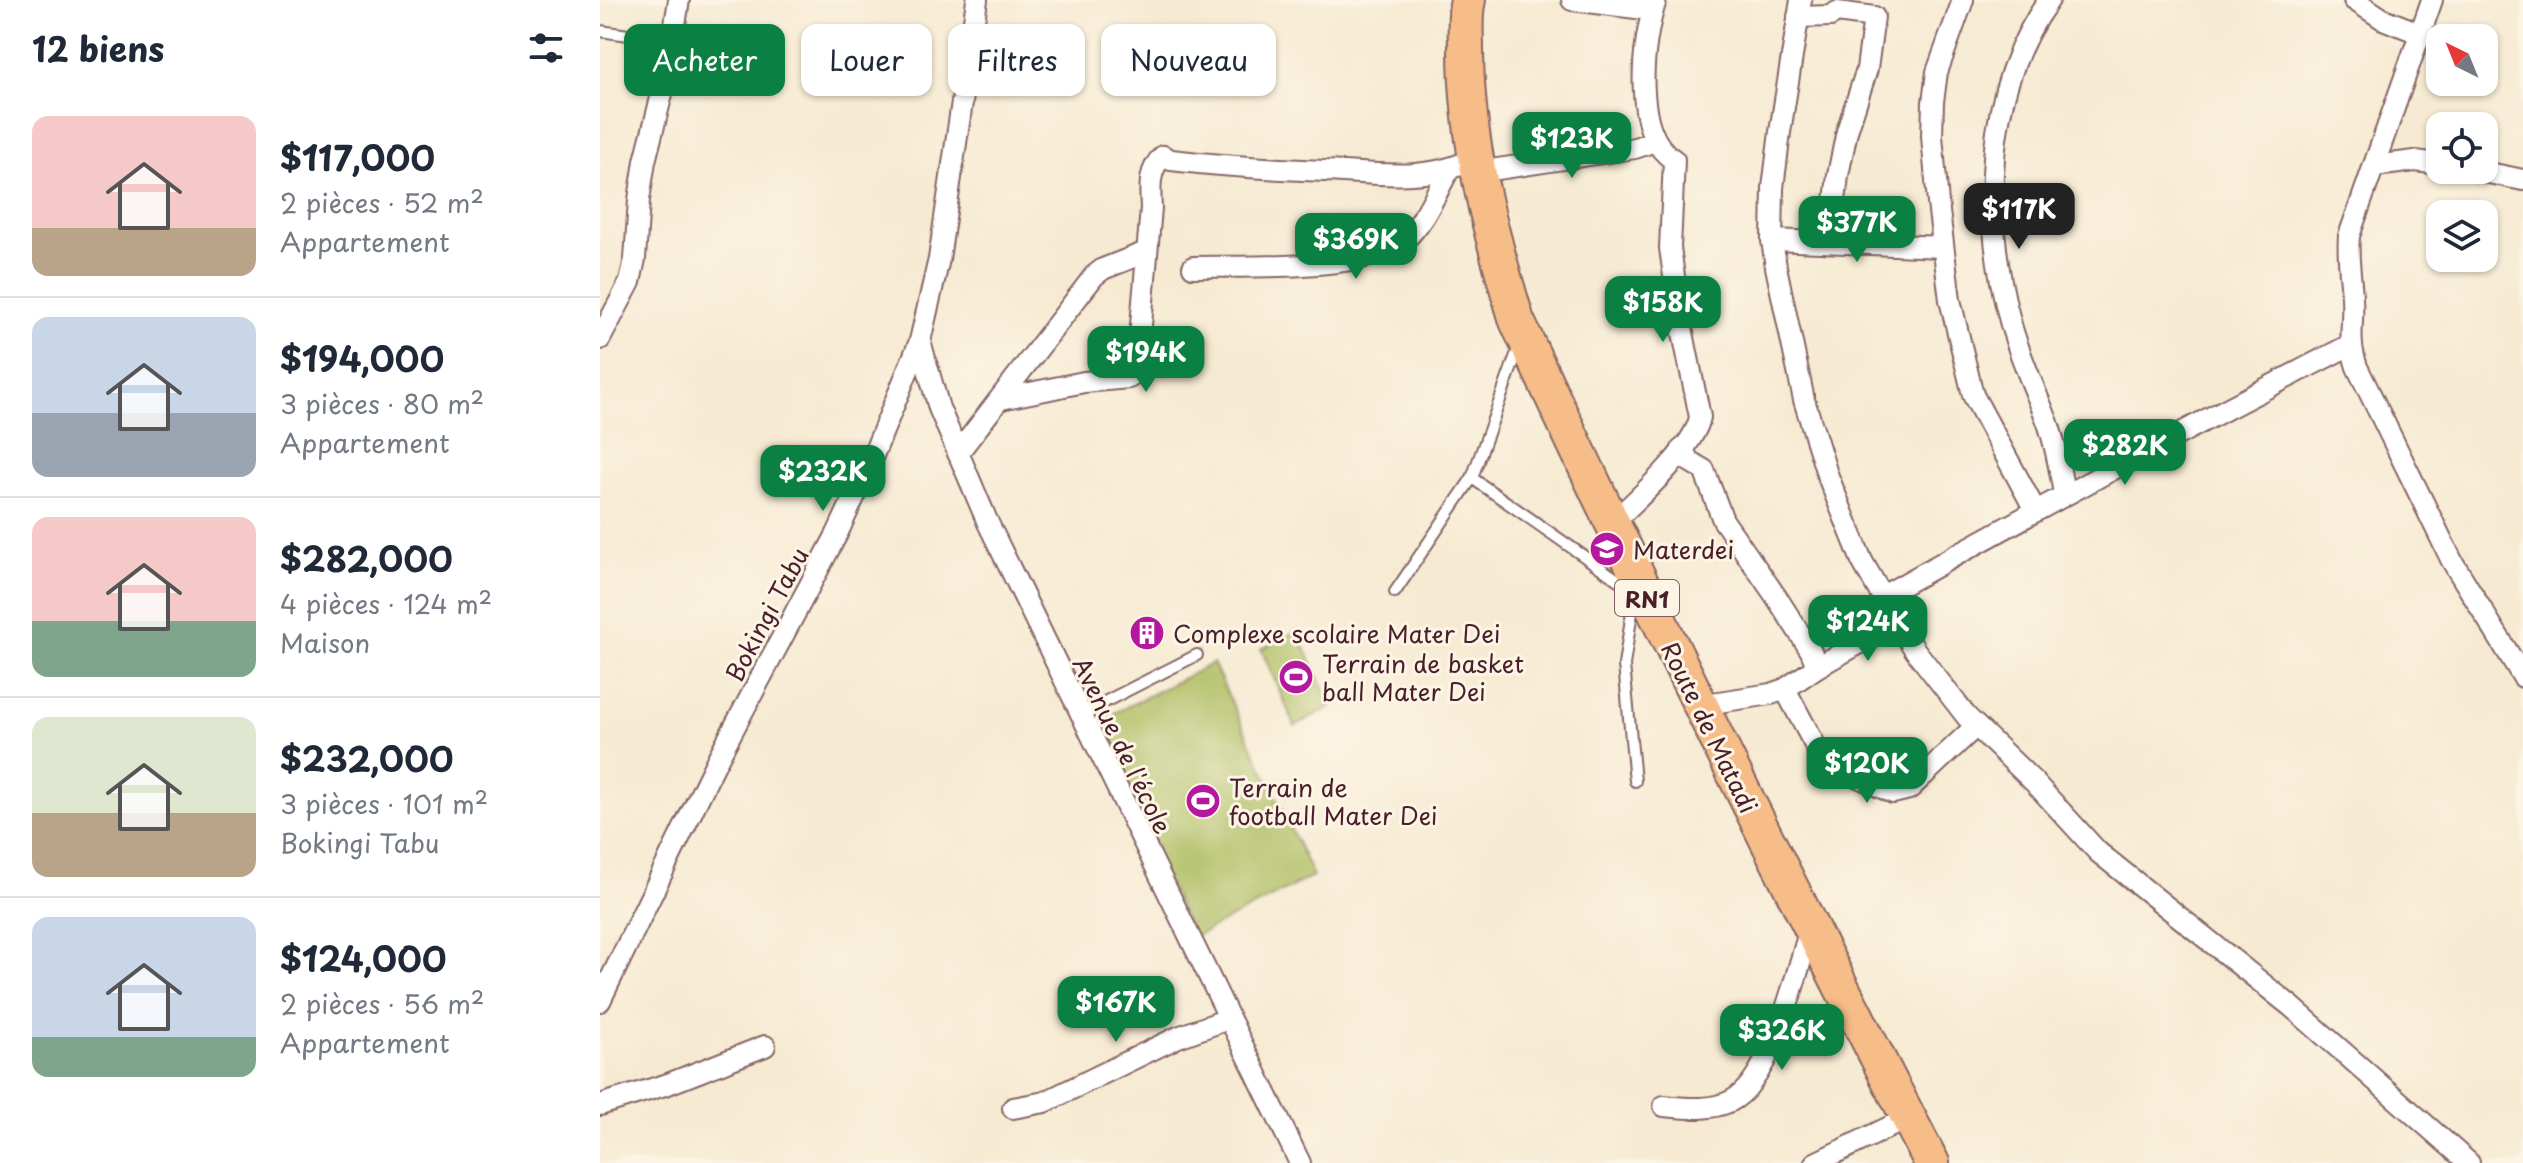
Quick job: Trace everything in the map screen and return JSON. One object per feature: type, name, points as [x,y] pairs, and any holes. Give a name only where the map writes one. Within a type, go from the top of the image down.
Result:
[{"type":"highway","name":"Route de Matadi","points":[[1468,0],[1468,166],[1523,334],[1699,705],[1810,929],[1932,1163]]},
{"type":"street","points":[[675,24],[679,0]]},
{"type":"street","name":"Bokingi Tabu","points":[[600,1001],[717,760],[837,534],[920,341],[939,259],[977,0]]},
{"type":"street","points":[[1572,0],[1654,5],[1647,37],[1644,88],[1649,126],[1655,141],[1663,153],[1674,160],[1670,248],[1700,417],[1696,429],[1661,478],[1611,524]]},
{"type":"street","points":[[1963,0],[1937,72],[1933,102],[1932,136],[1950,300],[1973,395],[2035,510]]},
{"type":"street","points":[[2049,0],[2023,40],[2008,79],[1998,120],[1993,168],[1994,221],[2010,322],[2048,424],[2059,460],[2064,494]]},
{"type":"street","points":[[2354,0],[2383,19],[2419,33]]},
{"type":"street","points":[[2432,0],[2349,236],[2347,252],[2353,300],[2350,345],[2357,367],[2452,561],[2523,677]]},
{"type":"street","points":[[1835,242],[1834,210],[1838,175],[1847,131],[1867,69],[1874,17],[1837,12],[1830,16],[1800,8],[1773,188],[1772,240],[1804,400],[1827,474],[1852,538],[1898,622],[1915,650],[1976,726],[2013,760],[2098,852],[2292,1007],[2469,1163]]},
{"type":"street","points":[[600,339],[630,282],[645,161],[661,96]]},
{"type":"street","points":[[1001,399],[1084,382],[1134,376],[1137,372],[1152,172],[1163,156],[1171,160],[1250,169],[1407,175],[1635,148],[1655,141]]},
{"type":"street","points":[[2375,166],[2426,162]]},
{"type":"street","points":[[1193,267],[1304,264],[1374,255],[1396,247],[1468,166]]},
{"type":"street","points":[[2498,175],[2523,180]]},
{"type":"street","points":[[1772,240],[1943,247]]},
{"type":"street","points":[[958,453],[1094,276],[1103,269],[1146,252]]},
{"type":"street","name":"Avenue de l'école","points":[[920,341],[939,408],[988,523],[1300,1163]]},
{"type":"street","points":[[1883,596],[2064,494],[2350,345]]},
{"type":"street","points":[[1682,449],[1689,461],[1704,470],[1723,520],[1811,651],[1817,667]]},
{"type":"street","points":[[1699,705],[1785,689],[1817,667],[1898,622]]},
{"type":"street","points":[[1785,689],[1816,747],[1830,764],[1893,793],[1909,789],[1976,726]]},
{"type":"street","points":[[1664,1106],[1714,1107],[1734,1100],[1747,1088],[1775,1041],[1810,929]]},
{"type":"street","points":[[1013,1108],[1045,1102],[1159,1046],[1228,1019]]},
{"type":"street","points":[[600,1105],[668,1084],[765,1046]]},
{"type":"street","points":[[1815,1163],[1908,1118]]},
{"type":"lane","points":[[600,31],[624,34]]},
{"type":"lane","points":[[1395,592],[1472,478],[1523,334]]},
{"type":"lane","points":[[1472,478],[1618,580],[1637,578],[1624,665],[1635,781]]},
{"type":"lane","points":[[1079,715],[1197,655]]},
{"type":"green space","name":"Terrain de basket ball Mater Dei","points":[[1297,631],[1332,706],[1295,726],[1261,649]]},
{"type":"green space","name":"Terrain de football Mater Dei","points":[[1213,663],[1313,876],[1194,937],[1091,725]]},
{"type":"place","name":"Materdei","points":[[1607,549]]},
{"type":"place","name":"Complexe scolaire Mater Dei","points":[[1147,633]]},
{"type":"place","name":"Terrain de basket ball Mater Dei","points":[[1296,677]]},
{"type":"place","name":"Terrain de football Mater Dei","points":[[1203,801]]}]
